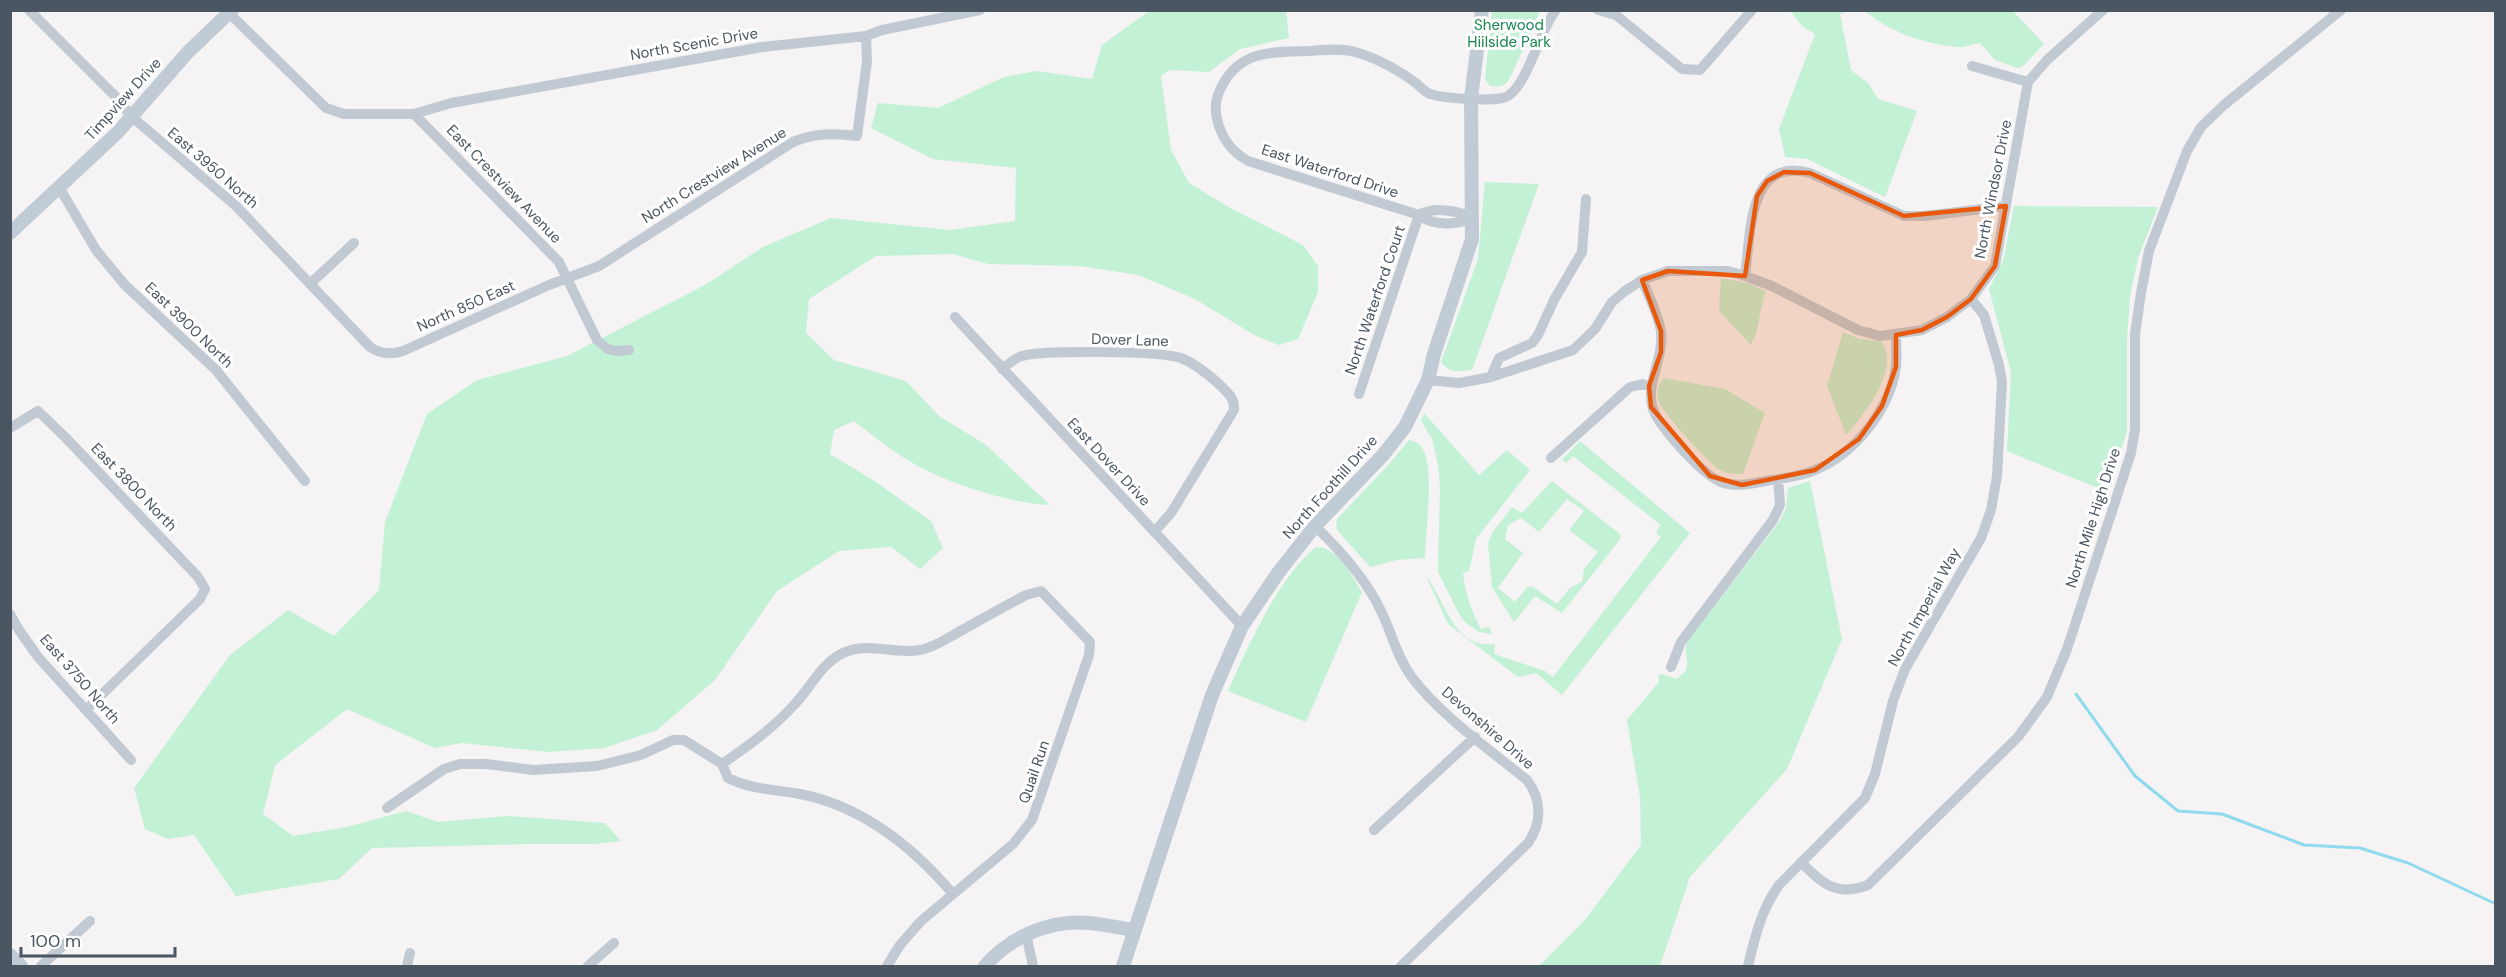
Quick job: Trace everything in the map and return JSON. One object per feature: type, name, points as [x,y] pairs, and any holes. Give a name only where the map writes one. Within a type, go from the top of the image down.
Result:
[{"type":"street","name":"East 3950 North","points":[[29,10],[116,97],[131,116],[236,206],[374,350]]},
{"type":"street","name":"North Scenic Drive","points":[[231,12],[326,108],[344,114],[414,114],[451,104],[709,56],[762,47],[866,36],[882,30],[980,10]]},
{"type":"street","name":"North Foothill Drive","points":[[1123,966],[1212,695],[1242,626],[1278,573],[1315,526],[1383,455],[1405,427],[1428,380],[1434,354],[1472,239],[1471,98],[1482,10]]},
{"type":"street","name":"East Waterford Drive","points":[[1472,217],[1462,224],[1427,221],[1419,215],[1248,161],[1232,149],[1224,138],[1216,115],[1220,88],[1235,66],[1261,53],[1341,50],[1354,52],[1387,64],[1416,84],[1449,90],[1471,98],[1504,98],[1513,92],[1556,10]]},
{"type":"street","points":[[1598,10],[1616,15],[1682,69],[1700,69],[1752,10]]},
{"type":"street","points":[[1972,66],[2028,82],[2047,60],[2103,10]]},
{"type":"street","name":"North Mile High Drive","points":[[1802,862],[1819,881],[1835,888],[1852,891],[1868,885],[2018,737],[2047,697],[2067,649],[2131,453],[2135,429],[2135,334],[2141,293],[2150,251],[2187,151],[2201,127],[2341,10]]},
{"type":"street","name":"Timpview Drive","points":[[10,233],[118,132],[188,52],[231,12]]},
{"type":"street","name":"North Crestview Avenue","points":[[568,279],[599,266],[793,142],[826,133],[857,136],[867,60],[866,36]]},
{"type":"street","name":"North Windsor Drive","points":[[1428,380],[1459,384],[1491,378],[1573,350],[1595,329],[1612,302],[1642,280],[1668,271],[1728,271],[1745,276],[1772,286],[1858,330],[1880,336],[1922,330],[1971,299],[1995,266],[2028,82]]},
{"type":"street","name":"East Crestview Avenue","points":[[414,114],[559,262],[597,340],[608,349],[629,350]]},
{"type":"street","points":[[1745,276],[1757,196],[1767,181],[1784,172],[1800,170],[1810,173],[1904,216],[1916,217],[2006,206]]},
{"type":"street","name":"East 3900 North","points":[[59,187],[96,250],[125,285],[216,370],[305,481]]},
{"type":"street","points":[[1491,378],[1499,358],[1532,343],[1582,252],[1586,199]]},
{"type":"street","name":"North Waterford Court","points":[[1359,394],[1419,215]]},
{"type":"street","points":[[311,284],[354,243]]},
{"type":"street","name":"North 850 East","points":[[374,350],[392,354],[402,351],[568,279]]},
{"type":"street","points":[[1642,280],[1660,331],[1661,352],[1649,386],[1651,407],[1659,422],[1710,477],[1722,483],[1742,485],[1815,470],[1845,452],[1865,432],[1890,389],[1896,367],[1896,335]]},
{"type":"street","name":"North Imperial Way","points":[[1748,966],[1763,911],[1779,885],[1865,798],[1875,774],[1893,701],[1905,669],[1981,538],[1991,510],[1997,476],[2002,382],[1984,315],[1971,299]]},
{"type":"street","name":"East Dover Drive","points":[[955,317],[1242,626]]},
{"type":"street","name":"Dover Lane","points":[[1002,369],[1019,357],[1037,354],[1147,354],[1180,358],[1205,371],[1230,394],[1234,410],[1171,513],[1154,532]]},
{"type":"street","points":[[1551,458],[1630,387],[1642,384],[1649,386]]},
{"type":"street","name":"East 3800 North","points":[[10,428],[38,411],[198,577],[205,589],[200,599],[87,709]]},
{"type":"street","points":[[1671,667],[1681,642],[1773,520],[1779,505],[1778,479]]},
{"type":"street","name":"Devonshire Drive","points":[[1315,526],[1337,548],[1364,582],[1382,612],[1410,675],[1433,700],[1532,786],[1539,806],[1537,827],[1528,843],[1401,966]]},
{"type":"street","name":"Quail Run","points":[[722,764],[776,724],[796,704],[813,678],[826,664],[844,653],[862,648],[880,647],[900,651],[922,650],[1026,595],[1041,591],[1090,642],[1089,655],[1032,820],[1013,844],[921,921],[900,945],[887,966]]},
{"type":"street","name":"East 3750 North","points":[[10,614],[38,657],[131,760]]},
{"type":"street","points":[[1374,830],[1475,737]]},
{"type":"street","points":[[387,808],[444,770],[460,764],[486,764],[533,770],[597,766],[641,755],[674,740],[684,740],[722,764],[728,778],[745,787],[801,794],[868,819],[914,855],[953,894]]},
{"type":"street","points":[[41,966],[90,921]]},
{"type":"street","points":[[985,966],[1014,940],[1041,928],[1076,922],[1135,930]]},
{"type":"street","points":[[1026,934],[1033,966]]},
{"type":"street","points":[[588,966],[614,943]]},
{"type":"street","points":[[407,966],[410,953]]},
{"type":"street","points":[[10,955],[21,966]]},
{"type":"highlighted area","points":[[1784,172],[1810,173],[1904,216],[2006,206],[1995,266],[1971,299],[1947,317],[1922,330],[1896,335],[1896,367],[1882,406],[1859,439],[1815,470],[1742,485],[1710,476],[1651,407],[1649,386],[1661,352],[1661,331],[1642,280],[1668,271],[1745,276],[1757,196],[1767,181]]},
{"type":"green space","points":[[1149,11],[1286,11],[1289,38],[1240,49],[1209,72],[1170,70],[1161,76],[1171,150],[1189,183],[1232,209],[1303,245],[1318,266],[1318,292],[1298,339],[1279,345],[1256,336],[1195,299],[1138,275],[1080,266],[988,264],[953,254],[876,256],[809,299],[806,333],[834,360],[906,381],[939,416],[986,445],[1050,505],[995,496],[938,476],[899,455],[854,421],[834,430],[830,454],[873,480],[931,521],[943,548],[920,569],[891,547],[839,551],[777,591],[715,680],[657,730],[604,748],[548,752],[462,743],[435,748],[347,709],[275,765],[263,814],[293,836],[347,827],[406,811],[438,822],[507,816],[605,823],[621,841],[594,844],[372,848],[339,879],[236,896],[194,835],[168,839],[145,829],[134,788],[230,655],[288,610],[334,636],[379,590],[385,522],[427,414],[477,380],[567,356],[705,285],[763,247],[831,218],[950,230],[1015,221],[1016,168],[933,159],[871,128],[878,103],[938,108],[1004,77],[1037,71],[1092,79],[1102,45]]},
{"type":"green space","name":"Sherwood Hiilside Park","points":[[1492,11],[1540,11],[1511,76],[1505,84],[1500,86],[1490,86],[1485,79]]},
{"type":"green space","points":[[1790,11],[1848,11],[1840,14],[1851,70],[1869,84],[1878,99],[1917,111],[1885,197],[1807,159],[1785,157],[1779,129],[1815,34],[1803,27]]},
{"type":"green space","points":[[1865,11],[2013,11],[2044,44],[2022,67],[2018,68],[1995,60],[1980,43],[1960,47],[1920,40],[1896,31]]},
{"type":"green space","points":[[1485,182],[1539,184],[1472,370],[1455,371],[1441,362],[1478,259]]},
{"type":"green space","points":[[2014,206],[2158,207],[2138,258],[2130,297],[2127,339],[2127,431],[2108,492],[2007,451],[2011,372],[1989,289],[2003,261]]},
{"type":"green space","points":[[1721,278],[1748,283],[1765,291],[1756,334],[1751,345],[1719,311]]},
{"type":"green space","points":[[1843,332],[1860,339],[1880,341],[1886,351],[1887,363],[1884,376],[1871,403],[1846,435],[1827,386]]},
{"type":"green space","points":[[1663,378],[1725,389],[1765,413],[1743,474],[1720,470],[1676,426],[1658,400],[1658,388]]},
{"type":"green space","points":[[1424,413],[1479,475],[1507,450],[1530,470],[1476,539],[1469,571],[1463,573],[1467,595],[1477,622],[1481,629],[1489,627],[1492,634],[1479,632],[1466,623],[1460,616],[1438,572],[1440,486],[1432,439],[1421,421]]},
{"type":"green space","points":[[1409,440],[1421,446],[1428,468],[1429,500],[1425,558],[1397,560],[1370,567],[1338,531],[1337,519]]},
{"type":"green space","points":[[1580,441],[1690,533],[1562,695],[1536,673],[1518,677],[1448,624],[1426,576],[1460,632],[1481,644],[1495,644],[1494,654],[1545,671],[1553,677],[1661,537],[1656,532],[1661,525],[1573,456],[1566,463],[1562,460]]},
{"type":"green space","points":[[1552,481],[1620,534],[1621,538],[1562,613],[1535,596],[1514,622],[1492,587],[1488,544],[1492,533],[1512,507],[1522,513]],"holes":[[[1567,499],[1584,511],[1569,530],[1598,552],[1584,569],[1582,582],[1570,588],[1557,604],[1532,586],[1530,588],[1528,586],[1515,602],[1498,588],[1523,553],[1505,539],[1508,525],[1521,518],[1539,532]]]},
{"type":"green space","points":[[1810,481],[1842,639],[1787,769],[1690,877],[1660,966],[1539,966],[1585,920],[1641,845],[1640,797],[1627,720],[1659,682],[1658,676],[1662,674],[1676,679],[1682,675],[1687,667],[1687,642],[1779,522],[1786,508],[1788,488]]},
{"type":"green space","points":[[1316,547],[1324,548],[1338,557],[1362,592],[1306,722],[1228,691],[1254,634],[1277,594],[1302,560]]},
{"type":"waterway","points":[[2076,694],[2135,776],[2178,811],[2222,814],[2304,845],[2360,848],[2408,863],[2496,904]]}]
